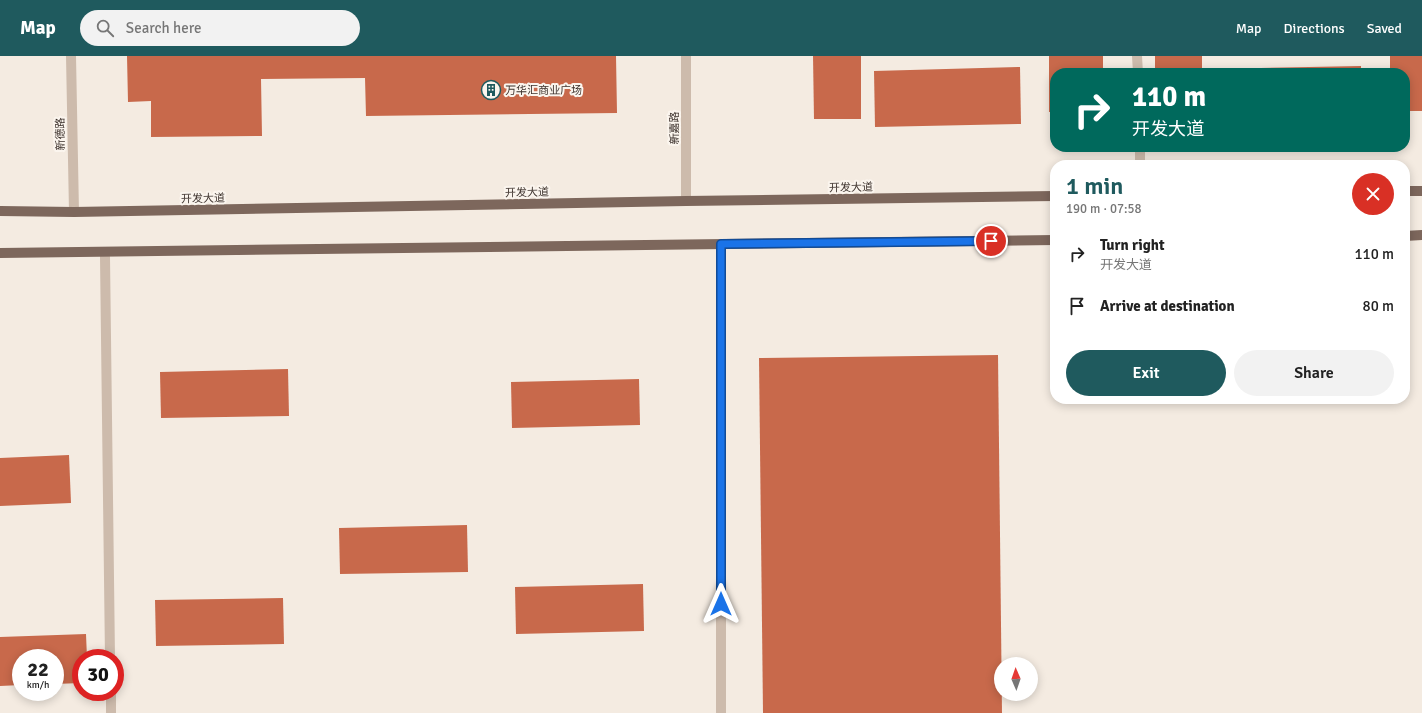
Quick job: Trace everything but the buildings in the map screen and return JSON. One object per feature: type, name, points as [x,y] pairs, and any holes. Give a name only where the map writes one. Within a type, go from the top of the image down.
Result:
[{"type":"main road","points":[[1410,191],[1422,191]]},
{"type":"main road","name":"开发大道","points":[[0,211],[74,212],[1050,196]]},
{"type":"main road","points":[[1410,236],[1422,236]]},
{"type":"main road","points":[[0,253],[1050,240]]},
{"type":"street","name":"新德路","points":[[72,56],[74,212]]},
{"type":"street","name":"新嘉路","points":[[686,56],[686,201]]},
{"type":"street","points":[[1137,56],[1138,68]]},
{"type":"street","points":[[721,244],[721,713]]},
{"type":"street","points":[[105,257],[110,649]]},
{"type":"street","points":[[111,701],[111,713]]},
{"type":"place","name":"万华汇商业广场","points":[[491,90]]},
{"type":"route","points":[[721,604],[721,244],[991,241]]}]
